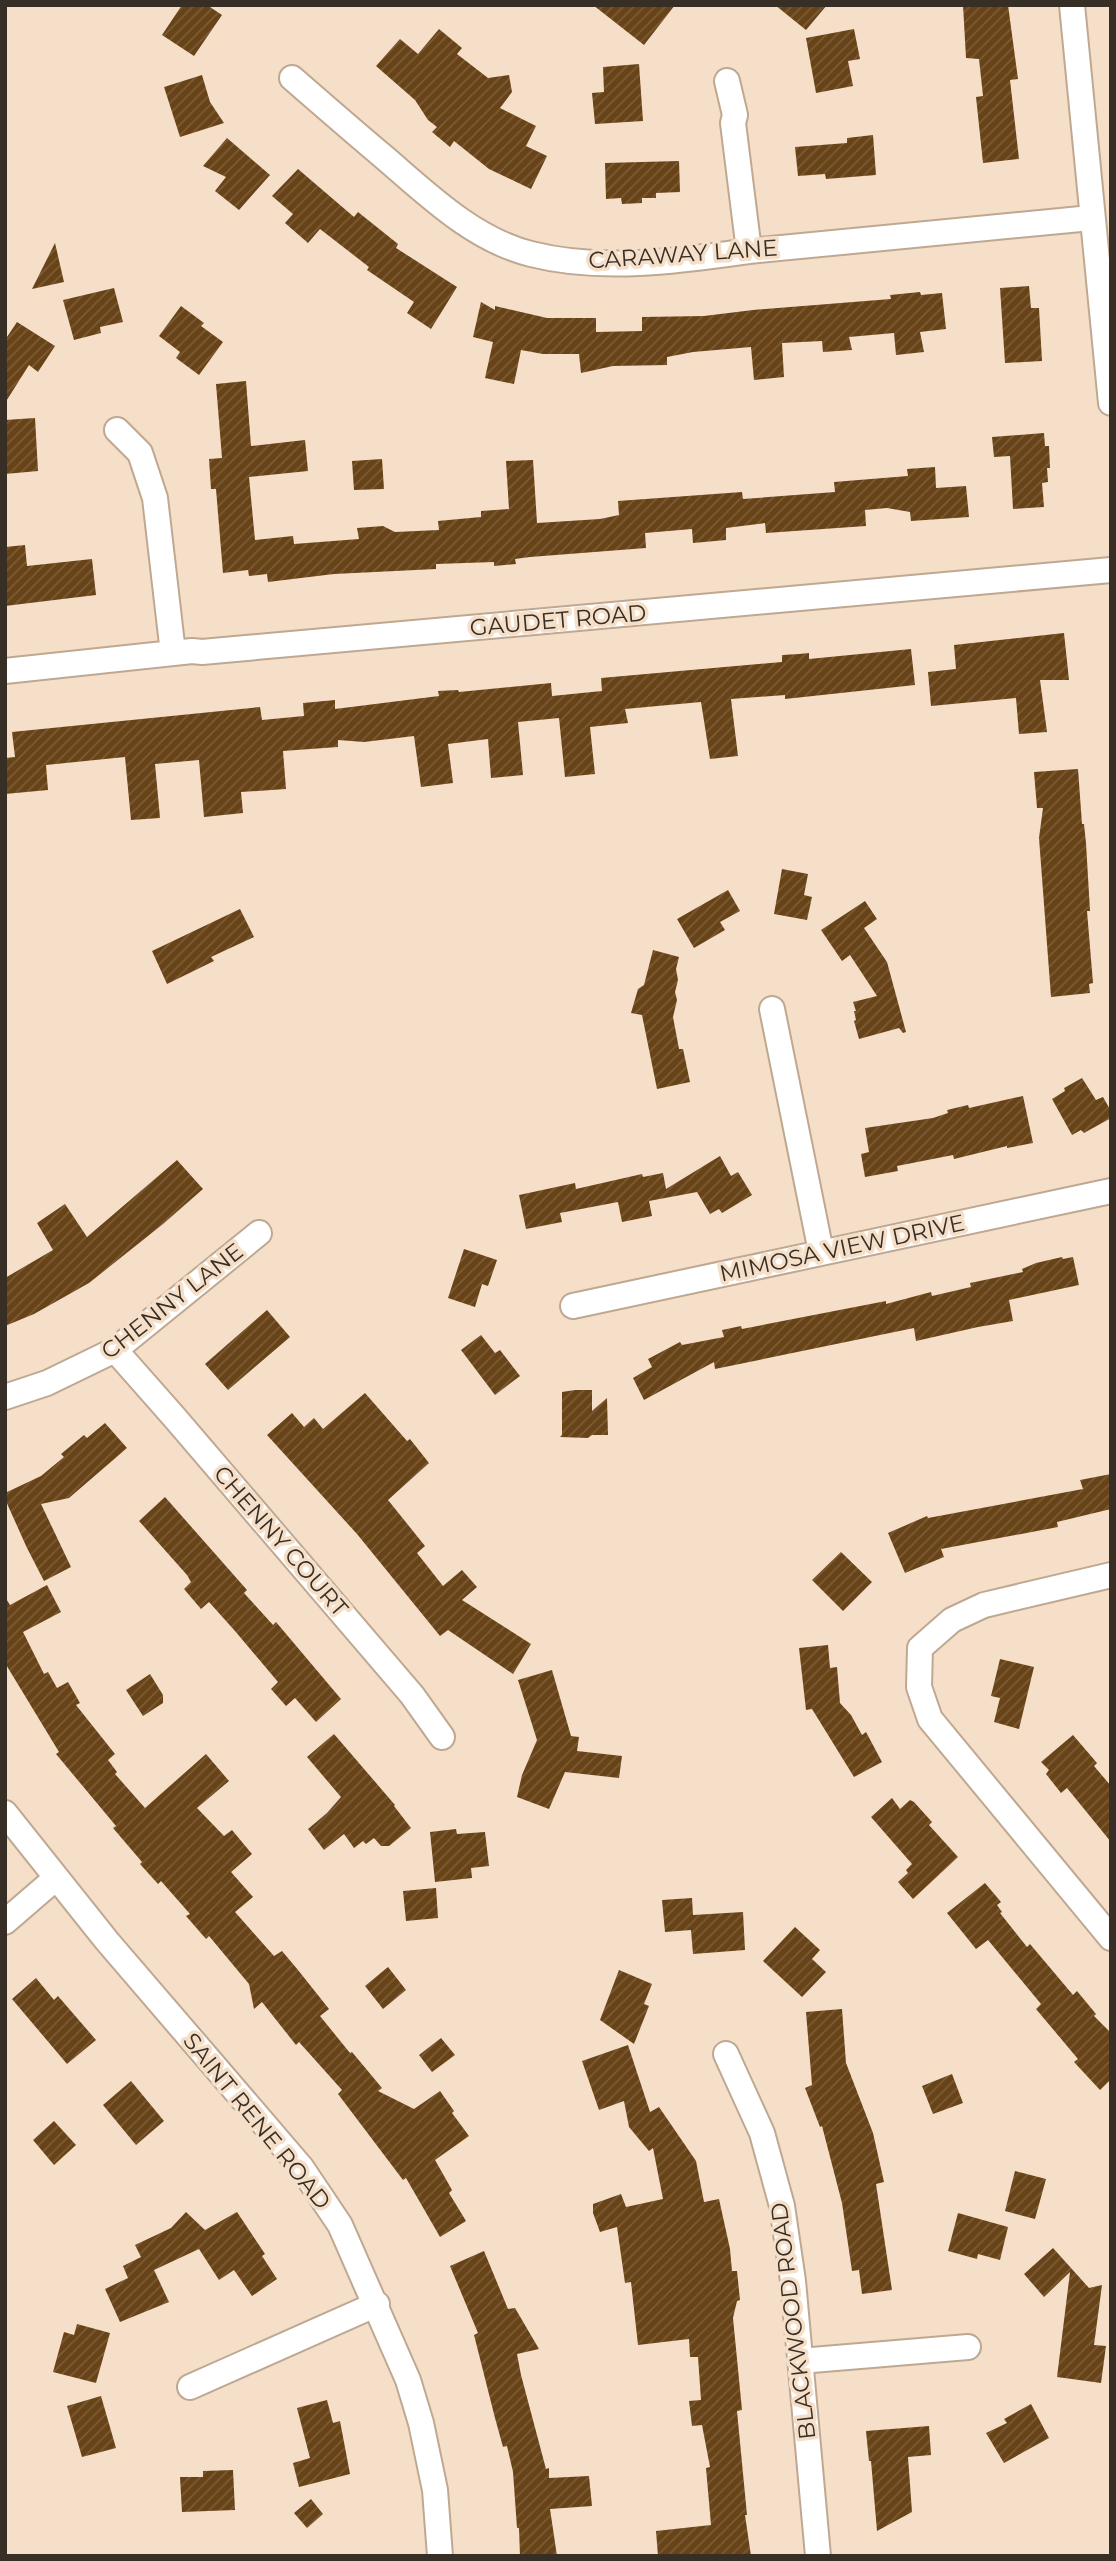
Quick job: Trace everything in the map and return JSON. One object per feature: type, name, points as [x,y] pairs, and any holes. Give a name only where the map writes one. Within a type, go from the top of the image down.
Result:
[{"type":"street","points":[[1072,5],[1111,403]]},
{"type":"street","name":"CARAWAY LANE","points":[[292,78],[455,216],[491,239],[532,254],[584,263],[700,258],[749,250],[1091,218]]},
{"type":"street","points":[[727,81],[735,115],[733,122],[749,250]]},
{"type":"street","points":[[117,430],[140,453],[155,498],[173,653]]},
{"type":"street","name":"GAUDET ROAD","points":[[5,671],[173,653],[1111,570]]},
{"type":"street","points":[[772,1009],[821,1252]]},
{"type":"street","name":"MIMOSA VIEW DRIVE","points":[[573,1306],[1111,1191]]},
{"type":"street","name":"CHENNY LANE","points":[[5,1397],[47,1383],[115,1350],[259,1233]]},
{"type":"street","name":"CHENNY COURT","points":[[115,1350],[412,1695],[442,1737]]},
{"type":"street","points":[[1111,1575],[984,1605],[952,1620],[920,1648],[918,1660],[919,1687],[930,1719],[1111,1938]]},
{"type":"street","name":"SAINT RENE ROAD","points":[[5,1813],[56,1878],[301,2167],[340,2225],[377,2304],[408,2380],[421,2423],[435,2490],[440,2556]]},
{"type":"street","points":[[5,1922],[56,1878]]},
{"type":"street","name":"BLACKWOOD ROAD","points":[[726,2054],[762,2133],[782,2206],[793,2281],[818,2556]]},
{"type":"street","points":[[190,2387],[275,2352],[377,2304]]},
{"type":"street","points":[[800,2361],[968,2347]]},
{"type":"building","points":[[182,5],[207,5],[222,15],[194,56],[162,35]]},
{"type":"building","points":[[593,5],[675,5],[644,45]]},
{"type":"building","points":[[775,5],[827,5],[806,30]]},
{"type":"building","points":[[963,5],[1008,5],[1018,79],[1010,80],[1019,159],[983,163],[976,97],[983,96],[979,59],[966,58]]},
{"type":"building","points":[[439,29],[462,48],[457,54],[488,78],[509,75],[512,92],[500,108],[536,126],[526,146],[547,156],[531,189],[489,169],[454,141],[450,147],[432,132],[437,127],[428,120],[415,100],[376,66],[400,39],[418,54]]},
{"type":"building","points":[[854,29],[860,59],[848,61],[853,86],[816,93],[806,38]]},
{"type":"building","points":[[639,64],[643,121],[595,124],[592,93],[604,92],[603,67]]},
{"type":"building","points":[[202,75],[210,102],[224,123],[180,137],[164,87]]},
{"type":"building","points":[[873,135],[876,175],[826,179],[825,174],[798,176],[795,147],[847,143],[847,138]]},
{"type":"building","points":[[227,138],[270,175],[239,210],[215,191],[226,177],[203,166]]},
{"type":"building","points":[[679,161],[680,192],[656,193],[656,198],[642,198],[642,203],[622,204],[621,198],[606,199],[605,163]]},
{"type":"building","points":[[298,169],[354,217],[358,212],[398,244],[396,248],[457,287],[431,329],[407,313],[414,302],[367,270],[369,267],[320,229],[308,243],[285,223],[293,214],[272,196]]},
{"type":"building","points":[[55,243],[64,282],[32,289]]},
{"type":"building","points":[[1029,286],[1031,308],[1039,308],[1042,361],[1005,363],[1000,288]]},
{"type":"building","points":[[114,288],[123,322],[100,327],[101,333],[74,340],[63,300]]},
{"type":"building","points":[[920,292],[921,295],[942,293],[946,329],[920,332],[924,352],[896,355],[894,333],[849,337],[852,350],[823,352],[822,341],[782,343],[784,377],[754,380],[751,347],[667,357],[667,365],[613,366],[581,373],[579,354],[543,354],[521,350],[514,384],[485,378],[493,342],[473,337],[481,302],[495,310],[495,306],[547,318],[596,318],[596,332],[642,331],[642,317],[704,316],[891,299],[890,295]]},
{"type":"building","points":[[181,306],[204,323],[201,326],[223,342],[199,375],[176,358],[180,352],[159,336]]},
{"type":"building","points":[[17,322],[55,346],[38,372],[29,365],[5,403],[5,340]]},
{"type":"building","points":[[246,381],[251,446],[305,440],[308,471],[249,477],[255,540],[293,536],[294,544],[359,539],[357,528],[383,526],[395,532],[439,530],[438,521],[481,517],[481,511],[509,509],[506,461],[533,460],[537,523],[600,519],[619,515],[618,501],[742,492],[743,499],[835,492],[834,482],[908,476],[907,469],[935,467],[936,488],[966,486],[969,517],[911,521],[910,512],[887,508],[865,510],[866,526],[766,533],[765,523],[726,528],[726,540],[693,543],[692,529],[645,533],[646,548],[530,557],[515,559],[516,564],[494,566],[494,562],[436,564],[436,569],[334,574],[268,582],[267,574],[249,576],[248,570],[223,573],[216,489],[211,489],[209,459],[222,458],[216,384]]},
{"type":"building","points":[[35,418],[38,471],[5,474],[5,420]]},
{"type":"building","points":[[1044,433],[1045,446],[1049,446],[1050,468],[1047,468],[1048,482],[1042,483],[1044,507],[1013,509],[1010,456],[994,457],[992,437]]},
{"type":"building","points":[[382,459],[384,489],[354,490],[352,461]]},
{"type":"building","points":[[25,545],[27,566],[92,559],[96,595],[5,606],[5,547]]},
{"type":"building","points":[[1064,633],[1069,680],[1040,680],[1047,732],[1019,734],[1016,698],[931,706],[928,672],[956,669],[954,645]]},
{"type":"building","points":[[911,649],[915,685],[785,699],[785,695],[731,699],[738,756],[710,759],[701,702],[625,709],[628,723],[590,727],[595,774],[565,777],[559,718],[518,722],[523,775],[491,778],[488,739],[448,744],[453,783],[421,787],[414,736],[364,742],[338,740],[338,747],[283,751],[286,789],[241,792],[243,813],[204,817],[199,760],[155,764],[160,818],[131,820],[125,757],[46,765],[48,790],[5,794],[5,758],[15,757],[12,732],[260,707],[262,720],[304,716],[303,703],[335,700],[335,709],[439,696],[438,691],[459,692],[551,683],[552,696],[602,691],[601,678],[782,662],[782,655],[809,653],[809,659]]},
{"type":"building","points":[[1078,769],[1086,843],[1090,911],[1087,911],[1093,983],[1089,984],[1090,993],[1051,997],[1039,838],[1043,808],[1037,808],[1034,772]]},
{"type":"building","points":[[782,869],[808,874],[804,895],[812,897],[807,920],[774,914]]},
{"type":"building","points":[[728,890],[740,911],[720,922],[725,930],[694,948],[677,919]]},
{"type":"building","points":[[865,901],[877,919],[864,928],[887,962],[906,1032],[903,1033],[899,1028],[859,1039],[853,1002],[877,996],[850,955],[842,961],[821,930]]},
{"type":"building","points":[[240,909],[254,937],[211,957],[214,961],[167,984],[152,951]]},
{"type":"building","points":[[653,950],[679,957],[676,969],[677,1000],[673,1017],[679,1049],[683,1049],[690,1082],[657,1089],[642,1015],[631,1013],[638,989],[644,985]]},
{"type":"building","points":[[1082,1078],[1096,1100],[1103,1097],[1111,1111],[1111,1118],[1084,1133],[1081,1130],[1072,1135],[1052,1099],[1065,1091],[1064,1088]]},
{"type":"building","points":[[1023,1096],[1033,1143],[1007,1146],[954,1159],[953,1155],[897,1166],[898,1171],[865,1177],[861,1154],[869,1152],[865,1128],[933,1118],[948,1113],[947,1110]]},
{"type":"building","points":[[720,1156],[731,1176],[738,1172],[752,1195],[722,1213],[719,1209],[710,1214],[697,1192],[649,1201],[652,1216],[622,1222],[618,1202],[560,1213],[562,1222],[526,1229],[519,1195],[575,1183],[576,1189],[642,1174],[643,1177],[663,1173],[666,1189]]},
{"type":"building","points":[[177,1160],[203,1189],[89,1283],[34,1314],[5,1326],[5,1278],[53,1250],[37,1223],[65,1204],[87,1237]]},
{"type":"building","points":[[464,1249],[497,1260],[488,1286],[482,1284],[475,1307],[448,1298]]},
{"type":"building","points":[[1073,1257],[1079,1285],[1009,1300],[1013,1321],[916,1341],[914,1328],[715,1369],[714,1362],[644,1400],[633,1378],[652,1367],[648,1359],[680,1342],[682,1345],[724,1337],[722,1330],[741,1326],[742,1329],[886,1301],[886,1304],[931,1292],[932,1296],[971,1287],[970,1283],[1023,1272],[1022,1269],[1036,1263]]},
{"type":"building","points":[[267,1310],[290,1337],[228,1390],[205,1364]]},
{"type":"building","points":[[481,1335],[495,1353],[500,1350],[520,1376],[495,1395],[461,1350]]},
{"type":"building","points":[[592,1390],[592,1411],[607,1398],[608,1435],[592,1435],[588,1438],[560,1437],[562,1392]]},
{"type":"building","points":[[365,1393],[407,1441],[410,1439],[429,1463],[388,1500],[425,1546],[417,1553],[443,1586],[462,1570],[477,1587],[462,1600],[531,1644],[513,1674],[448,1630],[440,1636],[357,1534],[267,1435],[292,1413],[304,1427],[314,1418],[323,1429]]},
{"type":"building","points":[[105,1423],[127,1448],[69,1498],[41,1504],[71,1567],[44,1581],[5,1499],[5,1493],[41,1476],[64,1457],[61,1454],[84,1435],[87,1438]]},
{"type":"building","points":[[1111,1474],[1111,1509],[1057,1522],[1058,1527],[941,1549],[944,1557],[905,1573],[888,1533],[927,1516],[928,1518],[1083,1489],[1080,1480]]},
{"type":"building","points":[[165,1497],[247,1590],[244,1593],[273,1625],[276,1622],[341,1699],[316,1722],[295,1698],[286,1706],[271,1689],[278,1682],[235,1631],[209,1602],[201,1609],[184,1589],[191,1582],[187,1575],[139,1521]]},
{"type":"building","points":[[841,1552],[872,1582],[843,1611],[812,1580]]},
{"type":"building","points":[[47,1585],[61,1612],[23,1632],[44,1674],[48,1672],[57,1688],[68,1682],[80,1703],[76,1705],[115,1754],[108,1760],[117,1772],[115,1774],[145,1808],[206,1754],[229,1781],[197,1808],[224,1836],[232,1830],[252,1854],[231,1872],[253,1897],[235,1912],[274,1956],[282,1951],[298,1970],[329,2009],[320,2016],[382,2088],[378,2091],[414,2109],[440,2091],[469,2136],[435,2160],[452,2190],[449,2193],[466,2221],[440,2237],[406,2178],[403,2180],[338,2094],[342,2090],[299,2042],[296,2045],[262,2002],[254,2009],[249,1984],[209,1936],[206,1939],[186,1916],[190,1914],[161,1881],[158,1884],[140,1864],[142,1862],[113,1828],[116,1826],[56,1754],[59,1752],[5,1663],[5,1597],[10,1605]]},
{"type":"building","points":[[828,1645],[830,1668],[837,1667],[840,1703],[851,1715],[862,1735],[866,1732],[882,1762],[854,1777],[812,1709],[806,1710],[799,1648]]},
{"type":"building","points":[[1000,1659],[1034,1667],[1019,1729],[994,1722],[1000,1698],[991,1696]]},
{"type":"building","points":[[552,1670],[571,1736],[579,1737],[577,1751],[622,1756],[619,1778],[565,1772],[549,1809],[517,1797],[522,1775],[537,1740],[518,1680]]},
{"type":"building","points":[[150,1674],[163,1695],[163,1703],[143,1716],[126,1690]]},
{"type":"building","points":[[334,1734],[395,1805],[411,1828],[389,1846],[381,1846],[374,1838],[366,1844],[363,1841],[354,1848],[344,1834],[324,1850],[308,1829],[341,1797],[307,1757]]},
{"type":"building","points":[[1073,1735],[1097,1763],[1094,1766],[1111,1786],[1111,1842],[1067,1788],[1061,1793],[1046,1774],[1049,1770],[1041,1762]]},
{"type":"building","points":[[892,1798],[900,1809],[910,1800],[914,1802],[932,1822],[929,1825],[958,1857],[913,1899],[898,1882],[908,1873],[906,1870],[912,1864],[871,1817]]},
{"type":"building","points":[[456,1829],[457,1834],[485,1832],[489,1866],[471,1868],[472,1878],[435,1882],[430,1832]]},
{"type":"building","points":[[985,1883],[1001,1902],[997,1905],[1002,1912],[1000,1913],[1027,1947],[1030,1944],[1073,1995],[1077,1991],[1096,2014],[1094,2016],[1111,2033],[1111,2079],[1100,2090],[1074,2062],[1078,2059],[1036,2009],[1041,2004],[988,1940],[976,1949],[947,1913]]},
{"type":"building","points":[[436,1888],[438,1918],[406,1921],[403,1891]]},
{"type":"building","points":[[692,1898],[693,1915],[743,1912],[745,1950],[693,1954],[691,1930],[665,1932],[662,1900]]},
{"type":"building","points":[[795,1927],[820,1950],[812,1959],[826,1972],[802,1997],[763,1961]]},
{"type":"building","points":[[388,1967],[406,1990],[383,2009],[365,1986]]},
{"type":"building","points":[[619,1970],[652,1984],[644,2004],[649,2006],[634,2044],[600,2020]]},
{"type":"building","points":[[36,1978],[54,2000],[58,1996],[96,2040],[67,2064],[12,1999]]},
{"type":"building","points":[[842,2009],[846,2063],[873,2133],[884,2182],[876,2184],[892,2290],[862,2294],[859,2270],[852,2271],[842,2203],[822,2126],[820,2127],[805,2088],[812,2085],[806,2012]]},
{"type":"building","points":[[441,2038],[455,2055],[432,2072],[419,2055]]},
{"type":"building","points":[[628,2045],[650,2112],[659,2107],[696,2161],[704,2202],[719,2199],[732,2271],[737,2271],[740,2300],[737,2301],[733,2318],[742,2410],[737,2411],[751,2556],[658,2556],[656,2531],[711,2525],[706,2468],[710,2467],[702,2425],[692,2426],[689,2401],[701,2400],[698,2357],[690,2357],[689,2339],[638,2345],[631,2282],[625,2283],[617,2227],[600,2232],[593,2213],[593,2204],[621,2194],[626,2207],[663,2199],[653,2148],[649,2151],[629,2127],[624,2101],[599,2110],[582,2061]]},
{"type":"building","points":[[952,2074],[963,2103],[933,2114],[922,2086]]},
{"type":"building","points":[[131,2081],[164,2121],[136,2145],[103,2105]]},
{"type":"building","points":[[54,2121],[76,2145],[54,2165],[33,2140]]},
{"type":"building","points":[[1015,2171],[1046,2179],[1035,2219],[1005,2211]]},
{"type":"building","points":[[186,2212],[205,2230],[237,2212],[265,2254],[262,2256],[277,2279],[252,2296],[234,2270],[219,2280],[199,2249],[154,2270],[169,2302],[120,2322],[105,2289],[128,2278],[123,2266],[141,2257],[135,2245],[171,2228]]},
{"type":"building","points":[[958,2213],[1008,2227],[1000,2260],[978,2254],[977,2259],[948,2251]]},
{"type":"building","points":[[1053,2248],[1089,2288],[1102,2285],[1094,2345],[1106,2346],[1101,2383],[1057,2377],[1070,2272],[1044,2297],[1024,2274]]},
{"type":"building","points":[[484,2251],[508,2309],[515,2308],[539,2349],[517,2354],[546,2469],[549,2468],[549,2478],[589,2476],[592,2506],[550,2509],[557,2556],[520,2556],[513,2472],[507,2446],[503,2447],[495,2418],[474,2335],[478,2333],[450,2266]]},
{"type":"building","points":[[77,2324],[110,2333],[96,2383],[53,2372],[64,2332],[74,2335]]},
{"type":"building","points":[[101,2396],[116,2448],[82,2457],[67,2406]]},
{"type":"building","points":[[327,2400],[333,2423],[340,2421],[350,2474],[299,2487],[293,2463],[310,2458],[297,2408]]},
{"type":"building","points":[[1031,2404],[1049,2438],[1004,2463],[986,2433],[1007,2423],[1004,2419]]},
{"type":"building","points":[[929,2426],[931,2455],[908,2457],[912,2512],[877,2531],[866,2431]]},
{"type":"building","points":[[233,2470],[235,2510],[182,2512],[180,2477],[203,2477],[203,2471]]},
{"type":"building","points":[[311,2499],[323,2514],[307,2528],[294,2513]]}]
